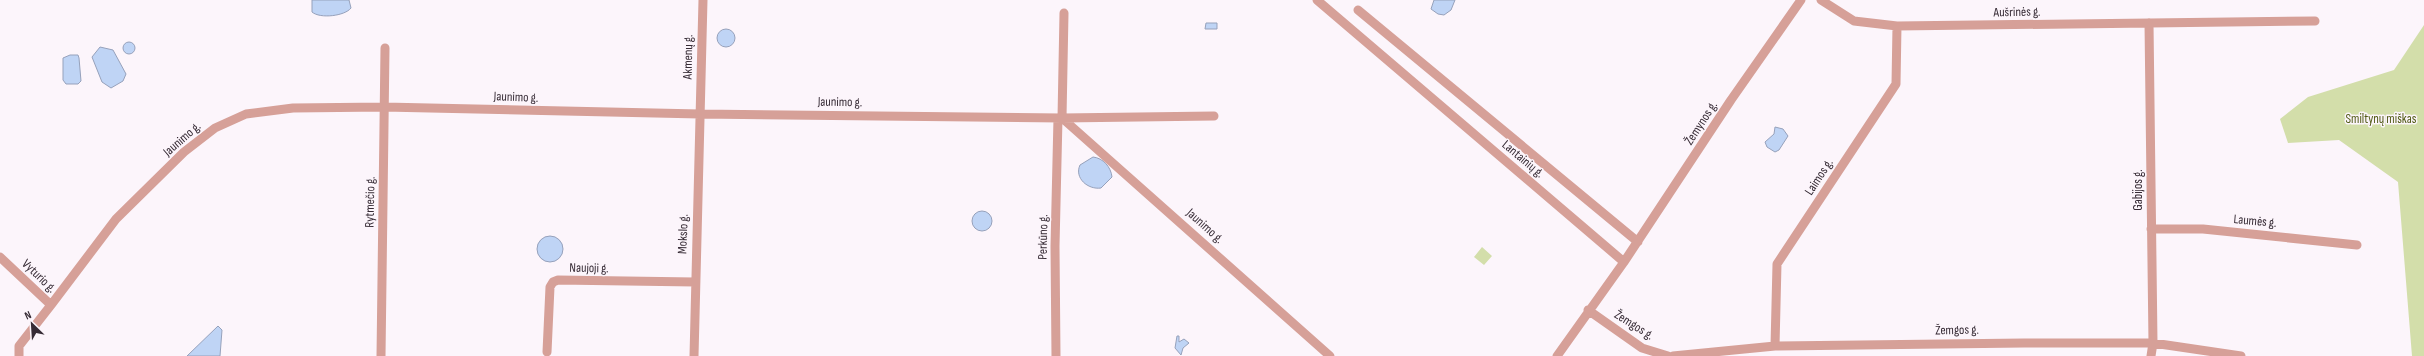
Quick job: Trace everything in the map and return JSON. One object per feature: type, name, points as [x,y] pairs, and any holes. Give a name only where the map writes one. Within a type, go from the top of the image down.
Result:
[{"type":"street","name":"Akmenų g.","points":[[700,114],[703,0]]},
{"type":"street","name":"Lantainių g.","points":[[1317,0],[1624,262]]},
{"type":"street","name":"Žemynos g.","points":[[1624,262],[1731,100],[1801,0]]},
{"type":"street","name":"Aušrinės g.","points":[[1822,0],[1854,21],[1897,26],[2315,21]]},
{"type":"street","points":[[1358,10],[1638,242]]},
{"type":"street","name":"Perkūno g.","points":[[1056,356],[1055,246],[1064,13]]},
{"type":"street","name":"Gabijos g.","points":[[2149,23],[2153,343],[2151,356]]},
{"type":"street","name":"Laimos g.","points":[[1775,346],[1778,264],[1896,84],[1897,26]]},
{"type":"street","name":"Rytmečio g.","points":[[381,356],[385,48]]},
{"type":"street","name":"Jaunimo g.","points":[[51,305],[116,219],[184,152],[215,128],[246,114],[293,108],[384,107],[700,114],[1060,118],[1214,116]]},
{"type":"street","name":"Mokslo g.","points":[[694,356],[700,114]]},
{"type":"street","name":"Jaunimo g.","points":[[1060,118],[1330,356]]},
{"type":"street","name":"Laumės g.","points":[[2151,230],[2202,229],[2357,245]]},
{"type":"street","name":"Vyturio g.","points":[[0,257],[51,305],[19,346],[19,356]]},
{"type":"street","points":[[1557,356],[1588,310],[1624,262]]},
{"type":"street","name":"Naujoji g.","points":[[547,352],[550,287],[553,282],[558,280],[695,282]]},
{"type":"street","name":"Žemgos g.","points":[[1588,310],[1642,348],[1668,356]]},
{"type":"street","name":"Žemgos g.","points":[[1673,356],[1775,346],[2153,343],[2241,356]]},
{"type":"green space","name":"Smiltynų miškas","points":[[2424,25],[2424,356],[2412,356],[2398,182],[2339,140],[2288,143],[2280,119],[2308,97],[2394,70]]},
{"type":"green space","points":[[1482,247],[1492,256],[1484,265],[1474,257]]},
{"type":"water","points":[[312,0],[349,0],[351,8],[348,11],[338,15],[326,16],[316,14],[312,12]]},
{"type":"water","points":[[1434,0],[1455,0],[1451,10],[1444,15],[1438,14],[1431,9]]},
{"type":"water","points":[[1206,23],[1217,23],[1217,29],[1205,29]]},
{"type":"water","points":[[726,29],[732,32],[735,38],[732,44],[726,47],[720,44],[717,38],[720,32]]},
{"type":"water","points":[[131,42],[134,43],[134,53],[127,54],[124,53],[123,46],[124,43]]},
{"type":"water","points":[[100,47],[113,50],[126,74],[123,81],[111,88],[102,82],[92,57]]},
{"type":"water","points":[[70,55],[78,55],[79,58],[81,81],[78,84],[66,84],[63,80],[63,58]]},
{"type":"water","points":[[1775,127],[1783,129],[1788,136],[1779,150],[1775,152],[1767,147],[1765,142],[1774,134]]},
{"type":"water","points":[[1093,157],[1103,161],[1111,173],[1112,177],[1101,188],[1087,185],[1083,182],[1079,174],[1080,165]]},
{"type":"water","points":[[982,211],[989,214],[992,221],[989,228],[982,231],[975,228],[972,221],[975,214]]},
{"type":"water","points":[[550,236],[559,240],[563,249],[559,258],[550,262],[541,258],[537,249],[541,240]]},
{"type":"water","points":[[218,326],[222,330],[220,356],[187,356]]},
{"type":"water","points":[[1177,336],[1179,336],[1179,342],[1184,339],[1189,343],[1183,348],[1181,355],[1175,348]]}]
